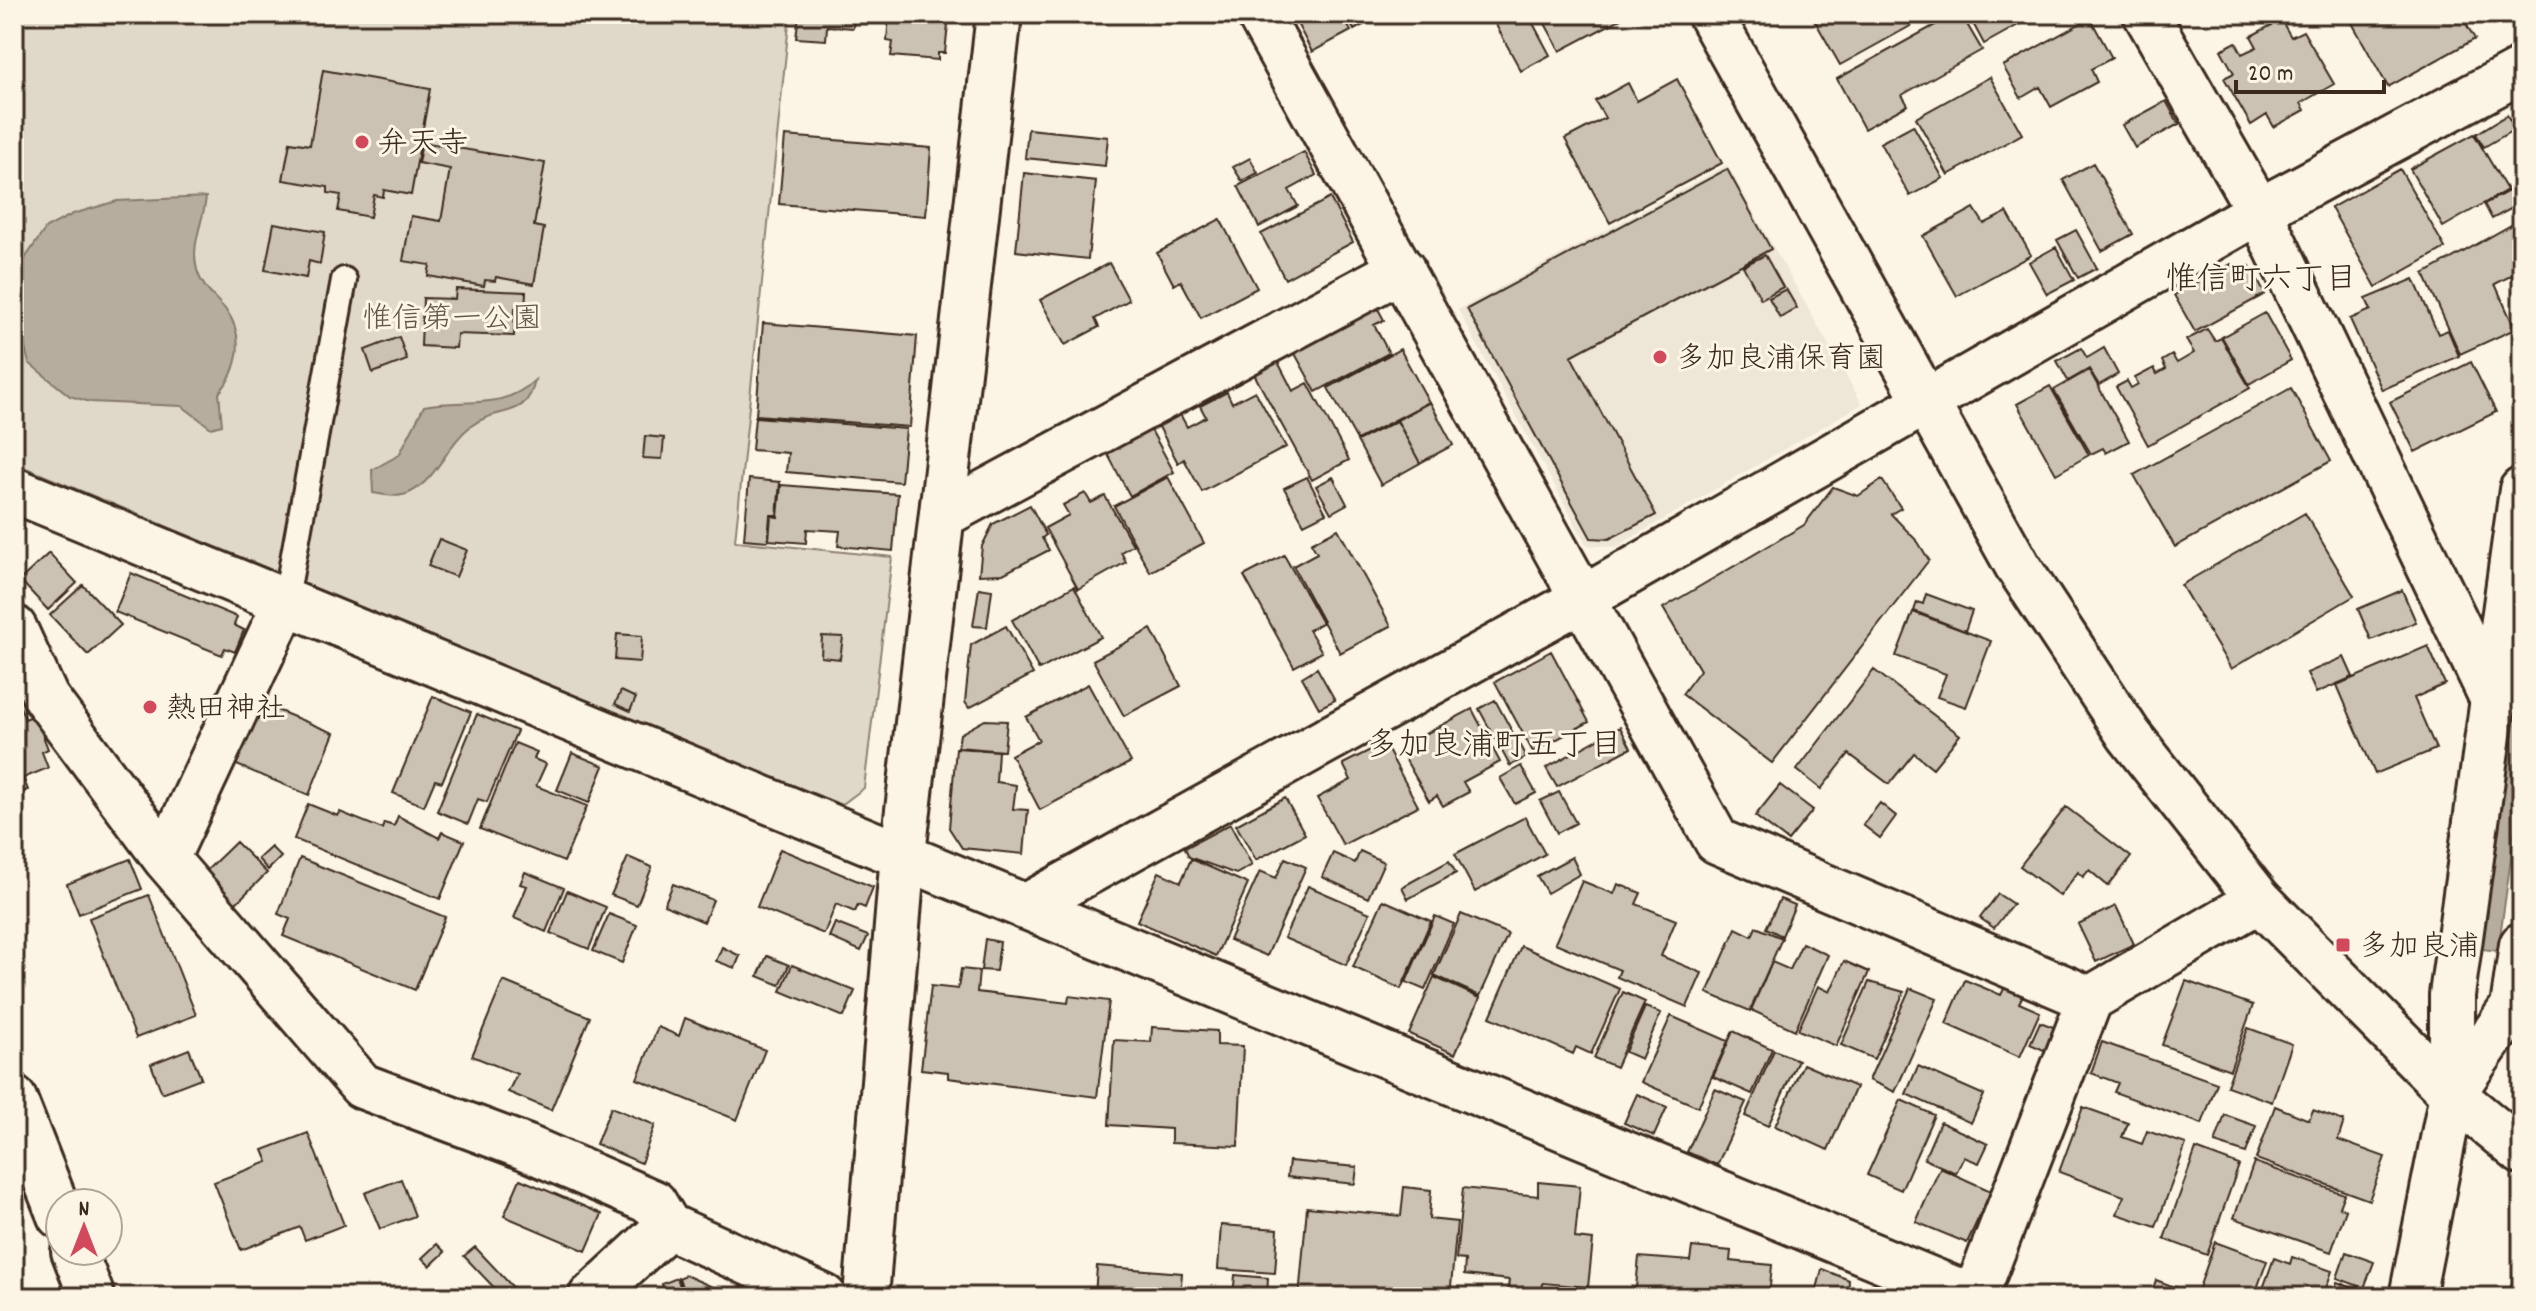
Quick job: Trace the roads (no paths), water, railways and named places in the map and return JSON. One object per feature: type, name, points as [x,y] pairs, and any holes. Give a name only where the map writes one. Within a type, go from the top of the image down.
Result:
[{"type":"street","points":[[1259,14],[1717,841],[2090,999]]},
{"type":"street","points":[[1710,14],[2017,565],[2129,735],[2259,900],[2452,1094],[2522,1152]]},
{"type":"street","points":[[2146,14],[2259,211],[2492,698]]},
{"type":"street","points":[[866,1297],[903,854],[1006,18]]},
{"type":"street","points":[[1025,907],[1584,598],[2259,211],[2522,70]]},
{"type":"street","points":[[943,515],[1402,269]]},
{"type":"street","points":[[14,490],[1974,1297],[2090,999],[2259,900]]},
{"type":"street","points":[[2412,1297],[2452,1094],[2452,995],[2522,490]]},
{"type":"street","points":[[166,859],[285,604]]},
{"type":"street","points":[[14,628],[46,698],[166,859],[362,1086],[525,1147],[654,1203],[668,1226],[824,1297]]},
{"type":"street","points":[[2452,1094],[2517,1007],[2522,945]]},
{"type":"street","points":[[14,1099],[49,1187]]},
{"type":"street","points":[[591,1297],[668,1226]]},
{"type":"street","points":[[80,1267],[92,1297]]},
{"type":"lane","points":[[285,604],[344,280]]},
{"type":"place","name":"弁天寺","points":[[362,142]]},
{"type":"place","name":"多加良浦保育園","points":[[1660,357]]},
{"type":"place","name":"熱田神社","points":[[150,707]]},
{"type":"place","name":"多加良浦","points":[[2343,945]]},
{"type":"district","name":"惟信町六丁目","points":[[2261,277]]},
{"type":"district","name":"多加良浦町五丁目","points":[[1494,743]]},
{"type":"park label","name":"惟信第一公園","points":[[452,317]]}]
